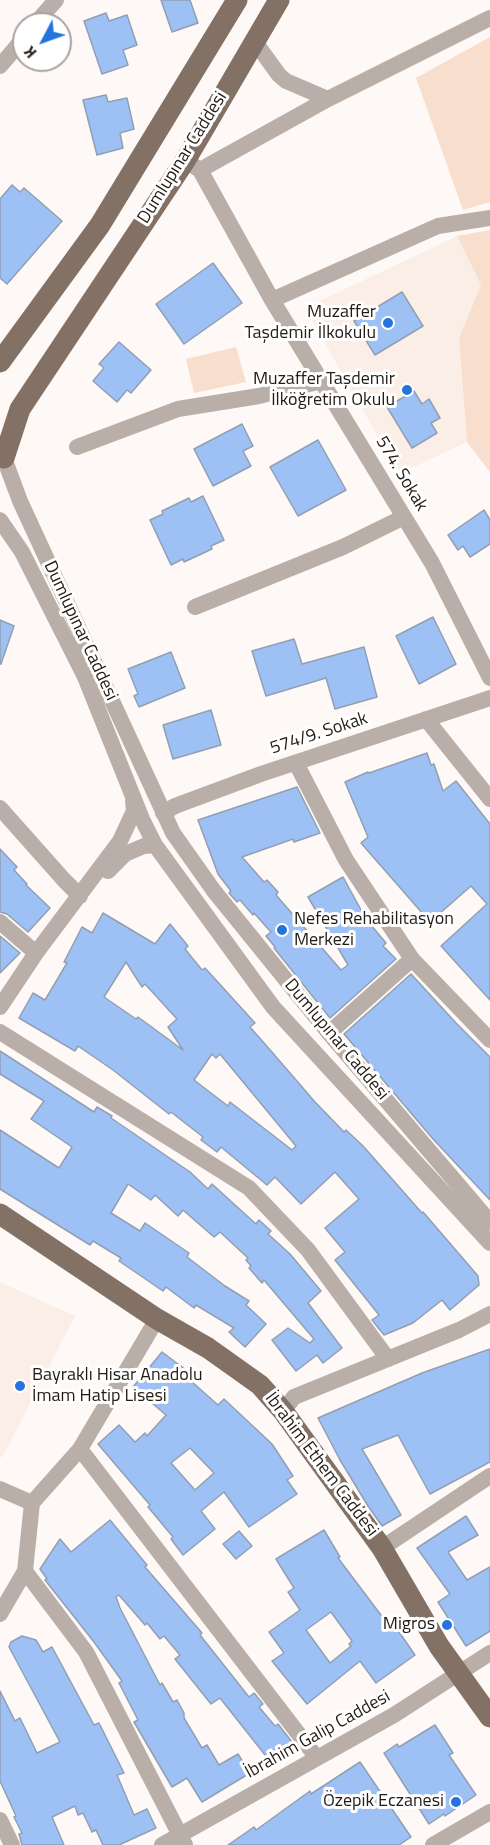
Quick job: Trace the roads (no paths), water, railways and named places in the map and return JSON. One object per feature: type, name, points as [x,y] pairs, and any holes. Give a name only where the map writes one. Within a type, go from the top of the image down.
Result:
[{"type":"main road","name":"Dumlupınar Caddesi","points":[[0,362],[100,225],[237,0]]},
{"type":"main road","name":"Dumlupınar Caddesi","points":[[1,460],[20,409],[193,165],[255,42],[279,0]]},
{"type":"main road","name":"İbrahim Ethem Caddesi","points":[[0,1214],[157,1319],[208,1348],[260,1385],[283,1411],[382,1548],[439,1646],[490,1717]]},
{"type":"street","points":[[46,12],[56,0]]},
{"type":"street","points":[[193,165],[490,18]]},
{"type":"street","points":[[255,42],[286,81],[328,99]]},
{"type":"street","points":[[0,66],[12,52]]},
{"type":"street","name":"574. Sokak","points":[[193,165],[432,563],[490,678]]},
{"type":"street","points":[[272,300],[438,226],[490,218]]},
{"type":"street","points":[[77,447],[178,409],[260,396],[322,381]]},
{"type":"street","name":"Dumlupınar Caddesi","points":[[1,460],[173,833],[214,891],[329,1033],[490,1222]]},
{"type":"street","points":[[195,607],[343,547],[404,516]]},
{"type":"street","name":"Dumlupınar Caddesi","points":[[0,520],[22,552],[85,676],[142,819],[155,845],[273,1007],[490,1243]]},
{"type":"street","name":"574/9. Sokak","points":[[163,813],[175,806],[296,762],[490,698]]},
{"type":"street","points":[[426,719],[490,799]]},
{"type":"street","points":[[296,762],[346,860],[412,959],[490,1040]]},
{"type":"street","points":[[0,1007],[36,953],[120,841],[134,811],[132,792]]},
{"type":"street","points":[[0,808],[80,896]]},
{"type":"street","points":[[80,896],[125,854],[144,846],[155,845]]},
{"type":"street","points":[[0,922],[36,953]]},
{"type":"street","points":[[329,1033],[412,959]]},
{"type":"street","points":[[0,1032],[249,1188],[308,1250],[388,1359]]},
{"type":"street","points":[[283,1411],[294,1397],[459,1330],[490,1314]]},
{"type":"street","points":[[0,1614],[25,1572],[32,1503],[80,1449],[157,1319]]},
{"type":"street","points":[[80,1449],[317,1758]]},
{"type":"street","points":[[382,1548],[490,1476]]},
{"type":"street","points":[[0,1489],[32,1503]]},
{"type":"street","points":[[25,1572],[86,1652],[182,1839]]},
{"type":"street","name":"İbrahim Galip Caddesi","points":[[162,1845],[182,1839],[317,1758],[394,1716],[490,1653]]},
{"type":"street","points":[[433,1845],[490,1812]]},
{"type":"street","points":[[0,1820],[12,1845]]},
{"type":"place","name":"Muzaffer Taşdemir İlkokulu","points":[[388,323]]},
{"type":"place","name":"Muzaffer Taşdemir İlköğretim Okulu","points":[[407,390]]},
{"type":"place","name":"Nefes Rehabilitasyon Merkezi","points":[[282,930]]},
{"type":"place","name":"Bayraklı Hisar Anadolu İmam Hatip Lisesi","points":[[20,1386]]},
{"type":"place","name":"Migros","points":[[447,1625]]},
{"type":"place","name":"Özepik Eczanesi","points":[[456,1802]]}]
